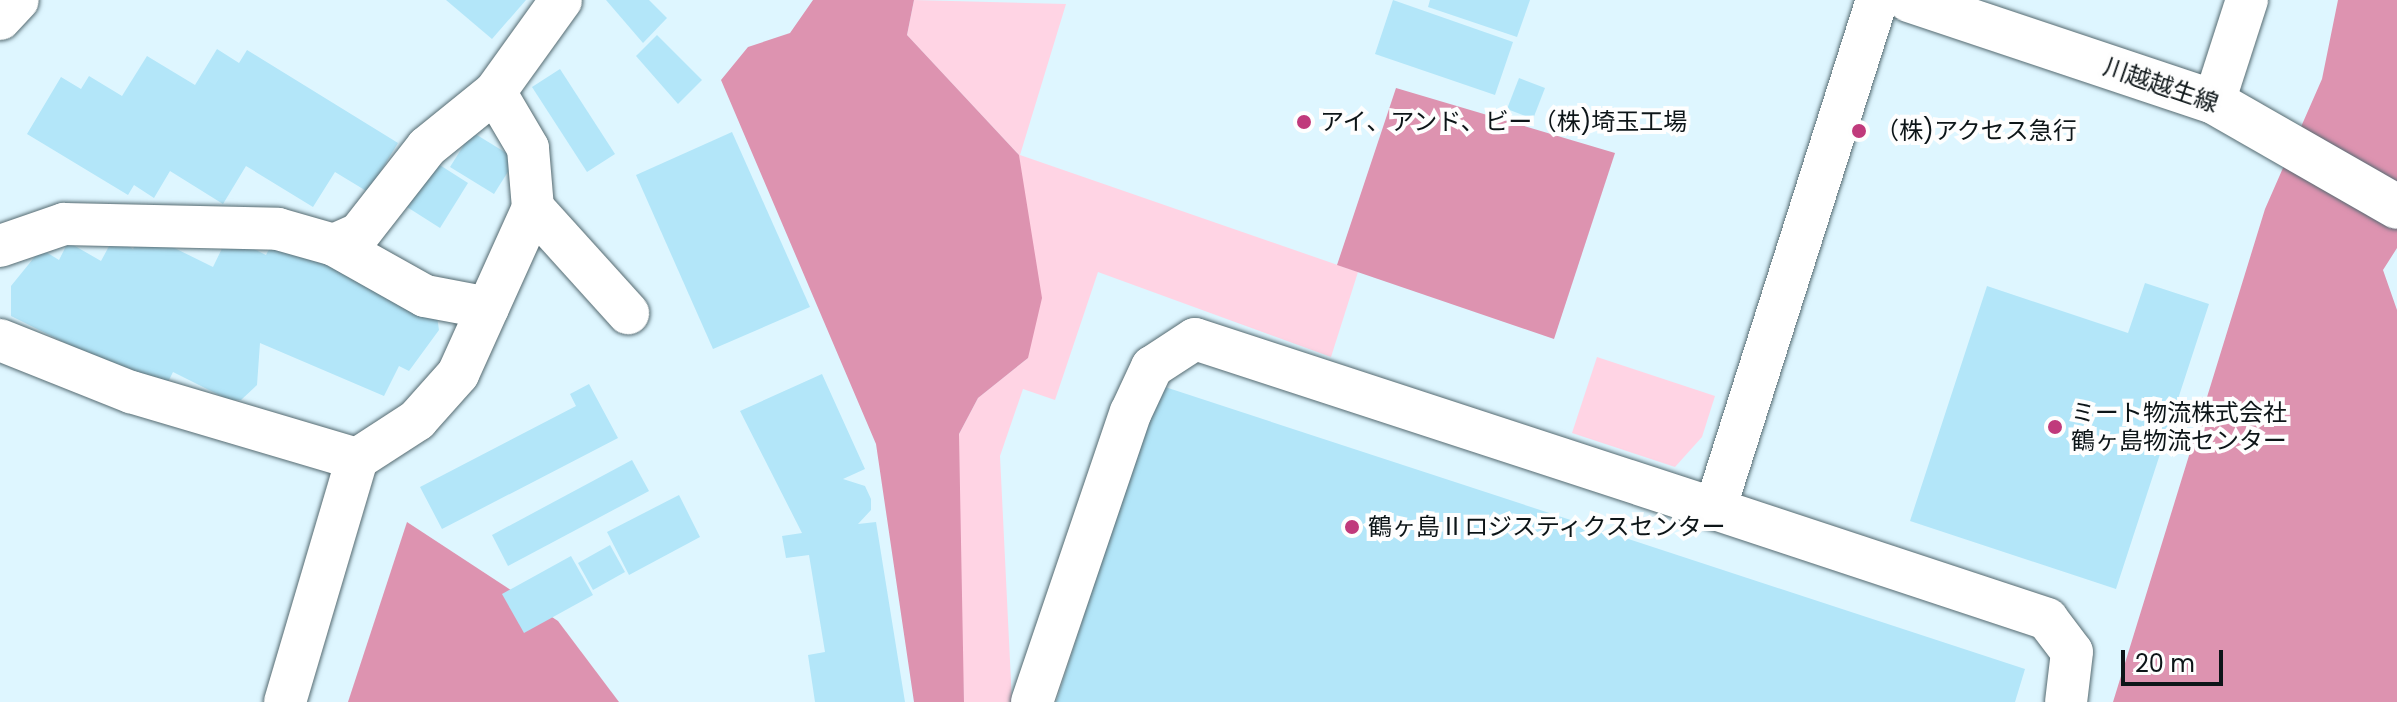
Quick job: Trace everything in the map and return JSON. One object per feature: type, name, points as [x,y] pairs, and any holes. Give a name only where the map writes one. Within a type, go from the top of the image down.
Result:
[{"type":"main road","name":"川越越生線","points":[[1922,2],[2214,102],[2397,207]]},
{"type":"street","points":[[0,19],[18,0]]},
{"type":"street","points":[[334,245],[359,234],[427,147],[495,92],[561,0]]},
{"type":"street","points":[[1715,509],[1877,0]]},
{"type":"street","points":[[2214,102],[2247,0]]},
{"type":"street","points":[[285,702],[357,459],[417,420],[458,374],[533,208],[528,148],[495,92]]},
{"type":"street","points":[[533,208],[628,313]]},
{"type":"street","points":[[0,246],[64,224],[278,229],[334,245],[425,296],[488,308]]},
{"type":"street","points":[[1032,702],[1131,412],[1152,367],[1195,339],[2047,619],[2072,652],[2066,702]]},
{"type":"street","points":[[0,340],[131,392],[357,459]]},
{"type":"shaded area","points":[[813,0],[914,0],[907,35],[1019,155],[1042,298],[1028,358],[978,398],[959,434],[964,702],[914,702],[876,444],[721,80],[748,47],[790,33]]},
{"type":"shaded area","points":[[914,0],[1066,4],[1020,155],[1358,272],[1331,357],[1098,272],[1055,400],[1023,389],[1000,456],[1012,702],[964,702],[956,512],[959,434],[978,398],[1028,358],[1019,155],[907,35]]},
{"type":"shaded area","points":[[2338,0],[2397,0],[2397,248],[2383,270],[2397,310],[2397,702],[2113,702],[2265,209],[2322,79]]},
{"type":"shaded area","points":[[1396,88],[1615,153],[1554,339],[1337,265]]},
{"type":"shaded area","points":[[1597,357],[1715,396],[1702,437],[1675,467],[1572,433]]},
{"type":"shaded area","points":[[407,522],[558,621],[619,702],[348,702]]},
{"type":"building","points":[[446,0],[526,0],[492,39]]},
{"type":"building","points":[[606,0],[649,0],[667,18],[643,43]]},
{"type":"building","points":[[1393,0],[1513,42],[1495,95],[1375,54]]},
{"type":"building","points":[[1430,0],[1530,0],[1517,37],[1428,7]]},
{"type":"building","points":[[657,35],[702,80],[678,104],[636,56]]},
{"type":"building","points":[[217,49],[239,63],[247,50],[398,143],[368,192],[335,172],[313,207],[246,166],[223,204],[170,171],[154,198],[134,185],[128,195],[27,134],[61,77],[81,89],[89,76],[122,96],[147,56],[195,85]]},
{"type":"building","points":[[560,69],[615,154],[587,172],[532,87]]},
{"type":"building","points":[[1519,78],[1545,88],[1533,119],[1507,109]]},
{"type":"building","points":[[472,132],[516,159],[494,194],[450,167]]},
{"type":"building","points":[[732,132],[810,307],[713,349],[636,175]]},
{"type":"building","points":[[435,162],[468,183],[440,228],[407,207]]},
{"type":"building","points":[[142,232],[213,267],[228,236],[266,255],[275,238],[437,317],[439,330],[409,371],[399,366],[384,396],[260,343],[257,385],[241,400],[229,400],[173,372],[166,386],[146,374],[142,381],[11,316],[11,286],[41,249],[59,260],[68,242],[101,261],[114,237],[133,249]]},
{"type":"building","name":"ミート物流株式会社 鶴ヶ島物流センター","points":[[2145,283],[2209,304],[2116,589],[1910,521],[1987,286],[2128,333]]},
{"type":"building","points":[[822,374],[865,469],[843,479],[865,486],[871,499],[871,510],[858,524],[876,522],[905,702],[815,702],[808,655],[825,652],[809,555],[786,558],[782,536],[802,533],[740,411]]},
{"type":"building","points":[[589,384],[618,438],[442,529],[420,487],[576,406],[570,394]]},
{"type":"building","name":"鶴ヶ島Ⅱロジスティクスセンター","points":[[1159,385],[2025,669],[2015,702],[1056,702]]},
{"type":"building","points":[[632,460],[649,491],[508,566],[492,535]]},
{"type":"building","points":[[679,495],[700,537],[629,575],[607,532]]},
{"type":"building","points":[[610,545],[625,572],[593,590],[578,563]]},
{"type":"building","points":[[571,556],[593,595],[524,633],[502,594]]},
{"type":"place","name":"アイ、アンド、ビー（株)埼玉工場","points":[[1304,122]]},
{"type":"place","name":"（株)アクセス急行","points":[[1859,131]]},
{"type":"place","name":"ミート物流株式会社 鶴ヶ島物流センター","points":[[2055,427]]},
{"type":"place","name":"鶴ヶ島Ⅱロジスティクスセンター","points":[[1352,527]]}]
